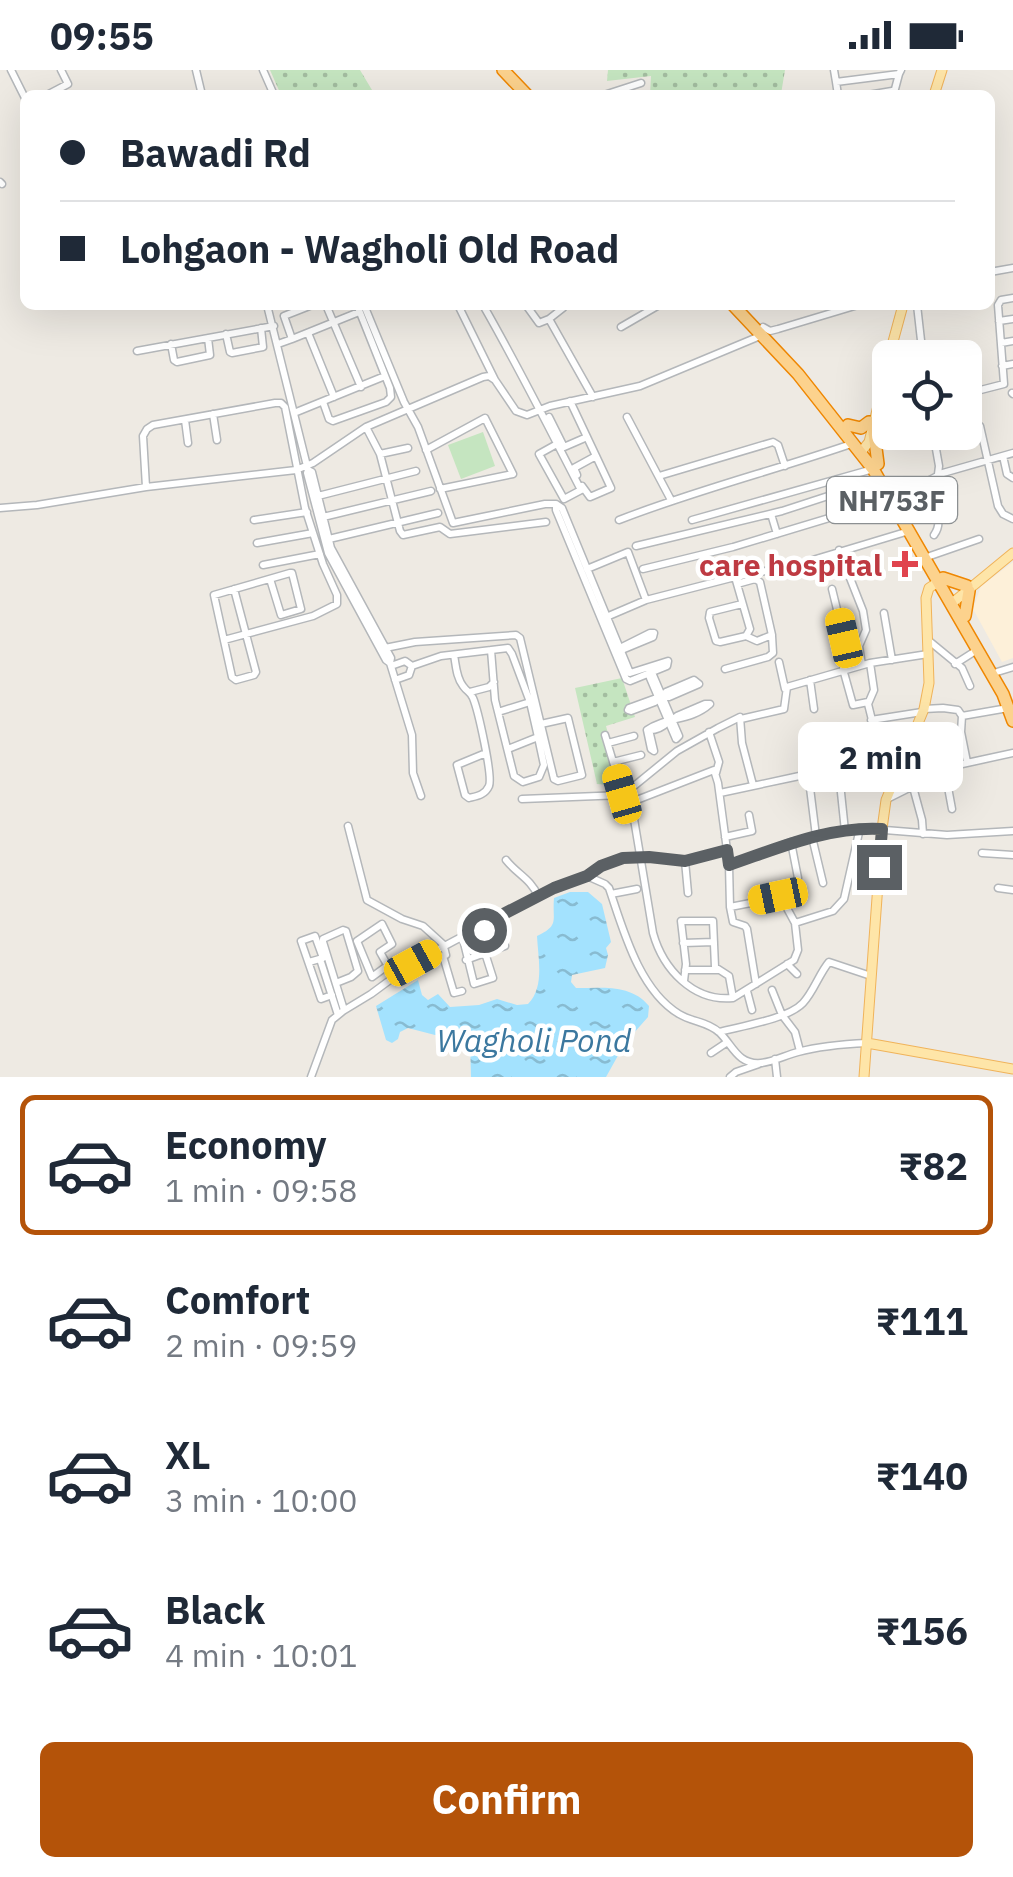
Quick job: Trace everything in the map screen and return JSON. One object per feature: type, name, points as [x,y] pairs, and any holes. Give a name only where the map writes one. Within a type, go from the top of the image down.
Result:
[{"type":"highway","points":[[503,70],[522,90]]},
{"type":"highway","points":[[512,70],[531,90]]},
{"type":"highway","name":"NH753F","points":[[739,310],[802,370],[848,425],[860,447]]},
{"type":"highway","name":"NH753F","points":[[745,310],[860,447],[930,556],[941,580]]},
{"type":"highway","points":[[848,425],[860,428],[871,424],[877,471]]},
{"type":"highway","name":"NH753F","points":[[894,498],[1011,704]]},
{"type":"highway","points":[[941,580],[970,587],[965,616]]},
{"type":"highway","name":"NH753F","points":[[953,600],[997,672],[1011,704],[1013,721]]},
{"type":"main road","points":[[860,447],[880,398],[902,310]]},
{"type":"main road","points":[[953,600],[1013,553]]},
{"type":"main road","points":[[864,1077],[886,800],[896,790],[900,766],[924,710],[929,683],[926,598],[929,588],[941,580]]},
{"type":"main road","points":[[867,1044],[1013,1069]]},
{"type":"street","points":[[57,90],[68,84],[61,70]]},
{"type":"street","points":[[834,70],[837,90]]},
{"type":"street","points":[[836,82],[860,74],[900,72]]},
{"type":"street","points":[[621,90],[641,84]]},
{"type":"street","points":[[982,390],[1004,384],[998,303],[1013,298]]},
{"type":"street","points":[[269,310],[328,553],[391,658],[412,735],[413,773],[421,796]]},
{"type":"street","points":[[292,340],[284,316],[299,310]]},
{"type":"street","points":[[328,310],[360,387]]},
{"type":"street","points":[[278,344],[334,324],[355,310]]},
{"type":"street","points":[[323,402],[333,422],[391,397],[361,310]]},
{"type":"street","points":[[361,310],[418,427],[453,523],[556,504],[630,677],[649,671],[670,721]]},
{"type":"street","points":[[461,310],[496,380],[521,415],[640,386],[737,347],[762,331],[778,330],[835,310]]},
{"type":"street","points":[[486,310],[539,410],[557,444],[581,490],[564,499],[539,454],[557,444]]},
{"type":"street","points":[[529,310],[538,323],[562,310]]},
{"type":"street","points":[[622,327],[651,310]]},
{"type":"street","points":[[918,310],[922,340]]},
{"type":"street","points":[[550,319],[593,397]]},
{"type":"street","points":[[999,321],[1013,319]]},
{"type":"street","points":[[137,351],[274,326]]},
{"type":"street","points":[[226,334],[232,353],[264,347],[261,328]]},
{"type":"street","points":[[308,333],[334,398]]},
{"type":"street","points":[[171,344],[174,360],[178,362],[210,355],[208,338]]},
{"type":"street","points":[[1000,343],[1013,341]]},
{"type":"street","points":[[1002,366],[1013,364]]},
{"type":"street","points":[[294,414],[385,376]]},
{"type":"street","points":[[0,508],[308,468],[366,427],[483,377],[496,380]]},
{"type":"street","points":[[570,401],[612,488],[590,497],[574,469],[596,456]]},
{"type":"street","points":[[146,487],[143,436],[152,425],[280,403],[285,407],[307,512],[337,604],[313,616],[287,618],[281,615],[270,579]]},
{"type":"street","points":[[213,414],[217,440]]},
{"type":"street","points":[[550,417],[564,447],[587,437]]},
{"type":"street","points":[[627,417],[671,500]]},
{"type":"street","points":[[426,450],[485,418],[513,474],[440,489]]},
{"type":"street","points":[[185,419],[188,443]]},
{"type":"street","points":[[366,427],[380,454],[401,533],[443,527],[450,534],[546,522]]},
{"type":"street","points":[[982,436],[998,506],[1013,519]]},
{"type":"street","points":[[659,476],[773,442],[778,445],[785,466]]},
{"type":"street","points":[[619,520],[671,500],[860,447]]},
{"type":"street","points":[[380,454],[408,448]]},
{"type":"street","points":[[936,450],[938,476]]},
{"type":"street","points":[[643,569],[894,498],[938,476],[1013,453]]},
{"type":"street","points":[[1003,456],[1007,474],[1013,478]]},
{"type":"street","points":[[308,468],[336,559],[383,648]]},
{"type":"street","points":[[318,496],[416,471]]},
{"type":"street","points":[[636,546],[772,514],[877,471]]},
{"type":"street","points":[[692,520],[877,471]]},
{"type":"street","points":[[921,484],[932,500],[939,522],[934,536]]},
{"type":"street","points":[[323,518],[431,491]]},
{"type":"street","points":[[254,520],[307,512]]},
{"type":"street","points":[[329,540],[438,512]]},
{"type":"street","points":[[772,514],[777,534]]},
{"type":"street","points":[[604,617],[646,600],[796,565],[910,531]]},
{"type":"street","points":[[257,543],[313,533]]},
{"type":"street","points":[[930,556],[979,539]]},
{"type":"street","points":[[840,550],[863,611],[866,630],[860,642],[874,690],[868,702],[871,720],[882,759],[900,766]]},
{"type":"street","points":[[584,567],[628,552],[646,600]]},
{"type":"street","points":[[262,565],[320,554]]},
{"type":"street","points":[[224,640],[245,634],[287,618],[302,607],[290,573],[214,595],[224,640],[233,679],[256,672],[245,634],[234,590]]},
{"type":"street","points":[[725,669],[772,655],[772,635],[760,582],[755,578],[736,580]]},
{"type":"street","points":[[736,580],[750,629],[746,636]]},
{"type":"street","points":[[832,588],[844,638],[860,642]]},
{"type":"street","points":[[742,604],[710,612],[716,641],[746,636],[757,641],[772,635]]},
{"type":"street","points":[[884,613],[892,660]]},
{"type":"street","points":[[650,632],[654,633],[653,638],[617,649],[650,632]]},
{"type":"street","points":[[383,648],[516,635],[520,638],[554,778],[558,781],[582,776],[568,718],[542,724]]},
{"type":"street","points":[[927,639],[965,673],[970,686]]},
{"type":"street","points":[[395,680],[409,675],[412,666],[432,658],[505,648],[510,650],[530,702],[538,737],[544,765],[538,777],[522,782],[514,776],[498,712],[491,650]]},
{"type":"street","points":[[956,664],[978,650]]},
{"type":"street","points":[[454,654],[458,679],[474,702],[486,753],[491,775],[483,794],[468,798],[457,765],[486,753]]},
{"type":"street","points":[[785,688],[843,669],[929,654]]},
{"type":"street","points":[[390,665],[405,662],[412,666]]},
{"type":"street","points":[[522,798],[622,794],[709,732],[741,719],[784,709],[785,688],[779,662]]},
{"type":"street","points":[[997,672],[1013,668]]},
{"type":"street","points":[[843,669],[853,705],[868,702]]},
{"type":"street","points":[[694,680],[699,684],[669,697],[660,697],[694,680]]},
{"type":"street","points":[[810,680],[814,709]]},
{"type":"street","points":[[468,692],[494,682]]},
{"type":"street","points":[[498,712],[530,702]]},
{"type":"street","points":[[670,721],[706,709],[710,704],[676,716],[654,730],[606,739],[622,794],[632,807],[658,951],[684,982],[703,995],[734,998],[794,960],[798,950],[796,924],[784,899],[778,896],[730,907]]},
{"type":"street","points":[[962,716],[1011,704]]},
{"type":"street","points":[[871,720],[924,710],[958,710],[967,762]]},
{"type":"street","points":[[741,719],[752,785]]},
{"type":"street","points":[[709,732],[719,762],[716,773],[729,865],[730,907],[733,922],[748,930],[756,985]]},
{"type":"street","points":[[508,749],[538,737]]},
{"type":"street","points":[[896,790],[913,787],[967,762],[1013,753]]},
{"type":"street","points":[[613,762],[641,754]]},
{"type":"street","points":[[629,803],[710,770],[716,773]]},
{"type":"street","points":[[945,771],[952,808]]},
{"type":"street","points":[[720,793],[764,778],[807,776],[823,883]]},
{"type":"street","points":[[840,782],[845,831]]},
{"type":"street","points":[[913,787],[922,834]]},
{"type":"street","points":[[725,837],[752,831],[749,815]]},
{"type":"street","points":[[348,826],[367,900],[422,926],[444,946],[443,956],[454,993],[462,990]]},
{"type":"street","points":[[796,924],[833,911],[844,899],[860,828]]},
{"type":"street","points":[[729,865],[791,842],[860,828],[922,834],[1013,831]]},
{"type":"street","points":[[784,899],[798,878],[791,842]]},
{"type":"street","points":[[485,954],[493,978],[474,984],[464,943],[538,896],[587,876],[605,864],[623,858],[685,861],[727,850]]},
{"type":"street","points":[[982,854],[1013,854]]},
{"type":"street","points":[[506,860],[530,880],[538,896]]},
{"type":"street","points":[[685,861],[688,894]]},
{"type":"street","points":[[587,876],[605,884],[611,894],[622,930],[647,981],[679,1014],[719,1032],[737,1056],[760,1063]]},
{"type":"street","points":[[998,888],[1013,890]]},
{"type":"street","points":[[611,894],[637,889]]},
{"type":"street","points":[[684,982],[681,920],[713,921],[718,970]]},
{"type":"street","points":[[387,966],[372,977],[357,941],[382,924],[392,944],[380,952],[394,977]]},
{"type":"street","points":[[311,1077],[332,1020],[341,1012],[444,946],[483,929],[499,928],[505,946],[466,960]]},
{"type":"street","points":[[336,983],[358,970],[343,930],[323,939],[341,1012]]},
{"type":"street","points":[[332,995],[321,999],[301,941],[316,936],[320,959],[341,1012]]},
{"type":"street","points":[[684,943],[714,942]]},
{"type":"street","points":[[310,962],[320,959]]},
{"type":"street","points":[[719,1032],[782,1015],[803,1004],[829,962],[872,976]]},
{"type":"street","points":[[787,964],[797,974]]},
{"type":"street","points":[[685,970],[727,972],[734,998]]},
{"type":"street","points":[[772,990],[782,1015],[795,1032],[800,1051]]},
{"type":"street","points":[[747,991],[752,1010]]},
{"type":"street","points":[[712,1053],[726,1043]]},
{"type":"street","points":[[730,1077],[800,1051],[867,1044]]},
{"type":"street","points":[[775,1058],[777,1077]]},
{"type":"shaded area","points":[[1013,562],[1013,658],[1002,662],[973,609],[981,586]]},
{"type":"green space","points":[[270,70],[360,70],[372,90],[279,90]]},
{"type":"green space","points":[[608,70],[785,70],[782,90],[650,90],[651,76],[607,81]]},
{"type":"green space","points":[[483,432],[495,466],[461,479],[448,445]]},
{"type":"green space","points":[[622,678],[635,717],[606,726],[622,786],[597,784],[575,688]]},
{"type":"water","name":"Wagholi Pond","points":[[570,892],[588,892],[602,904],[611,942],[606,948],[605,968],[572,975],[571,982],[576,988],[625,991],[649,1006],[648,1017],[625,1043],[606,1077],[471,1077],[470,1039],[463,1034],[435,1035],[408,1028],[392,1043],[386,1040],[376,1006],[418,980],[422,995],[428,1000],[438,994],[450,1007],[497,999],[528,1004],[539,981],[537,936],[552,925],[554,898]]},
{"type":"place","name":"care hospital","points":[[905,564]]},
{"type":"route","points":[[484,930],[482,925],[623,858],[685,861],[727,850],[729,865],[791,842],[860,828],[882,829],[879,867]]}]
